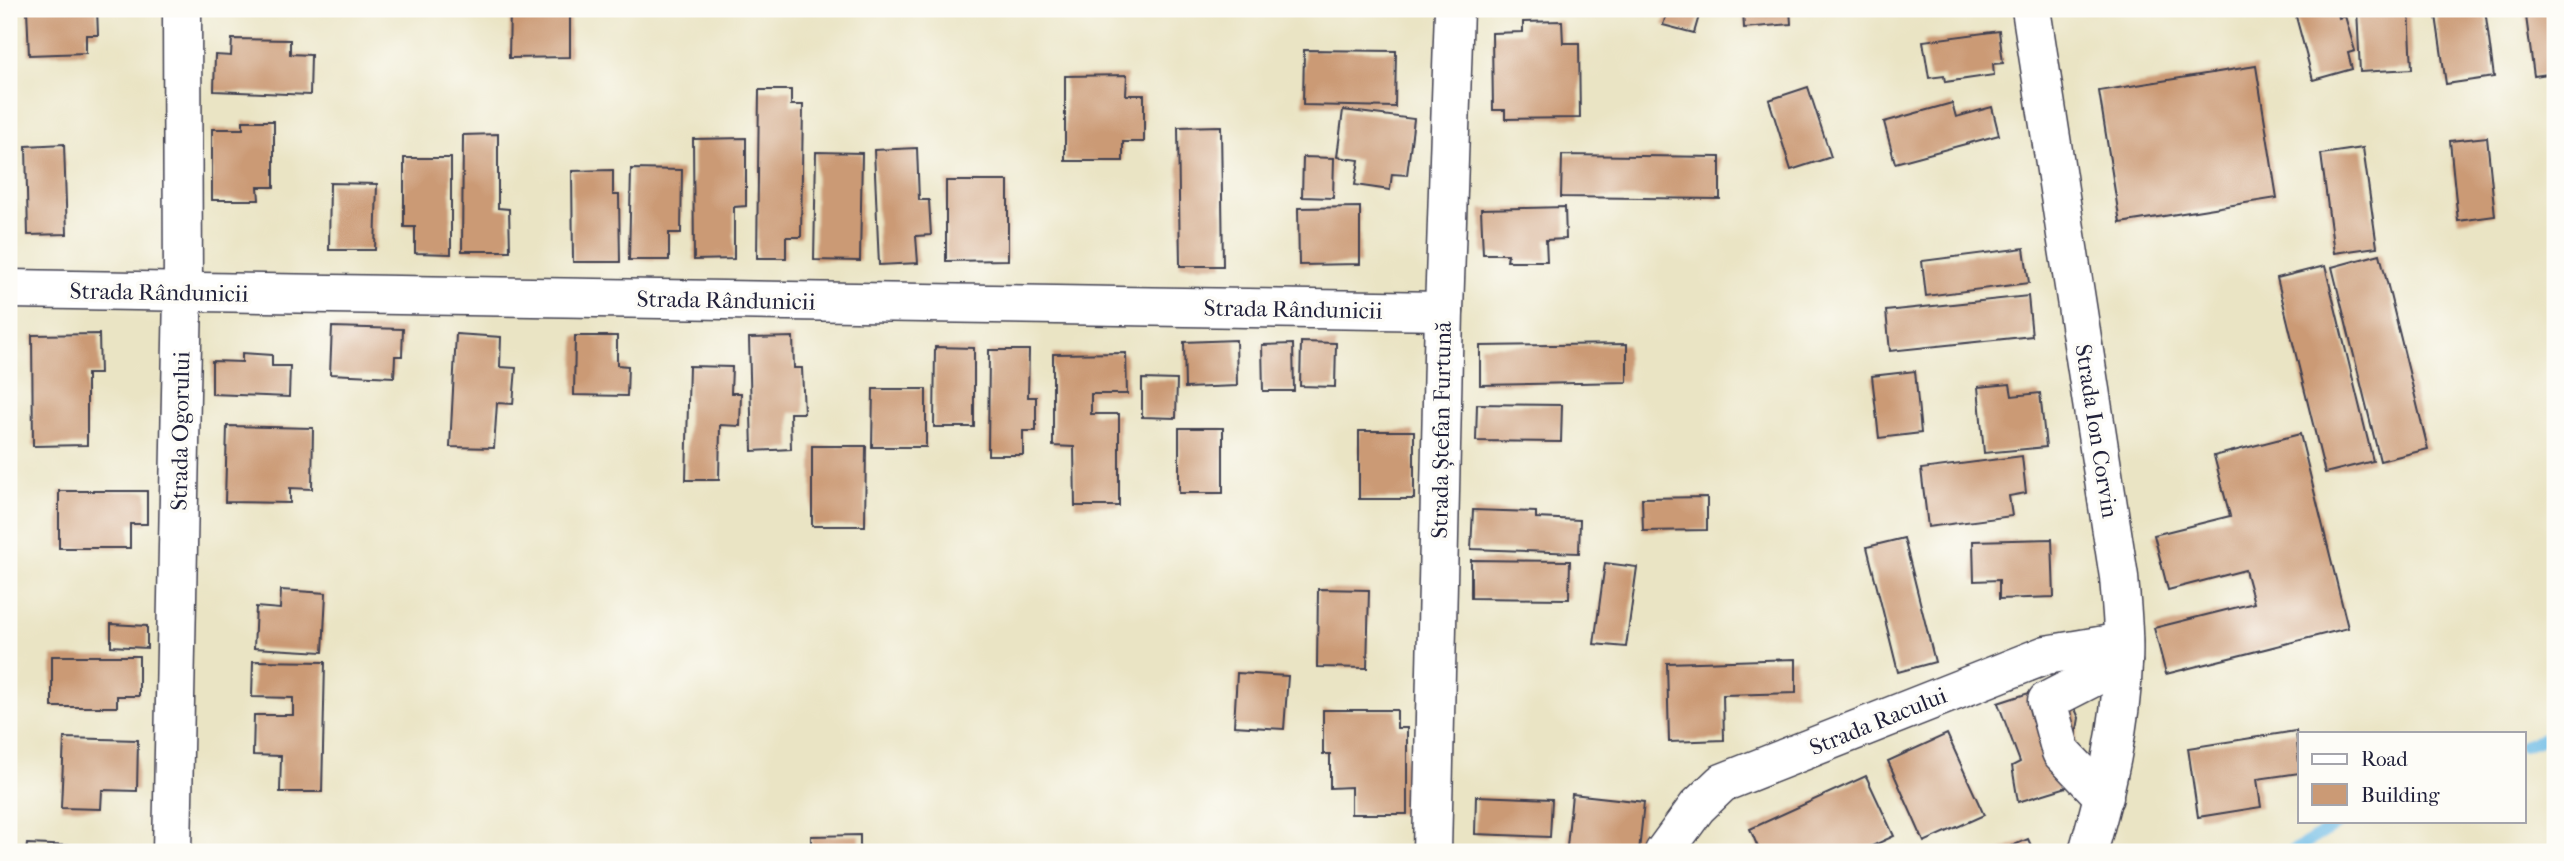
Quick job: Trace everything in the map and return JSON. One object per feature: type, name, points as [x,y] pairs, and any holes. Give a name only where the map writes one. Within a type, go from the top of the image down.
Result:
[{"type":"street","name":"Strada Ogorului","points":[[172,852],[183,292],[182,9]]},
{"type":"street","name":"Strada Ștefan Furtună","points":[[1432,852],[1444,311],[1454,9]]},
{"type":"street","name":"Strada Ion Corvin","points":[[2031,9],[2119,577],[2123,652],[2116,733],[2104,797],[2088,852]]},
{"type":"street","name":"Strada Rândunicii","points":[[9,289],[1444,311]]},
{"type":"street","points":[[2104,797],[2061,752],[2047,701],[2123,652]]},
{"type":"street","name":"Strada Racului","points":[[1664,852],[1697,807],[1722,783],[2046,655],[2123,652]]},
{"type":"building","points":[[27,9],[97,9],[98,35],[86,35],[86,53],[29,55]]},
{"type":"building","points":[[510,9],[570,9],[570,57],[509,58]]},
{"type":"building","points":[[1668,9],[1701,9],[1694,33],[1663,25]]},
{"type":"building","points":[[1743,9],[1790,9],[1791,24],[1744,28]]},
{"type":"building","points":[[2294,9],[2337,9],[2339,18],[2345,16],[2355,51],[2348,53],[2352,69],[2313,80]]},
{"type":"building","points":[[2357,9],[2409,9],[2412,69],[2360,72]]},
{"type":"building","points":[[2435,9],[2485,9],[2494,77],[2446,84]]},
{"type":"building","points":[[2525,9],[2555,9],[2555,73],[2534,76]]},
{"type":"building","points":[[1562,21],[1563,43],[1579,43],[1580,118],[1505,119],[1505,110],[1493,110],[1492,33],[1523,32],[1523,22]]},
{"type":"building","points":[[1999,31],[2003,63],[1993,64],[1994,75],[1945,82],[1944,76],[1929,78],[1923,41]]},
{"type":"building","points":[[232,39],[290,40],[290,54],[311,55],[310,95],[214,91],[215,55],[231,56]]},
{"type":"building","points":[[1304,50],[1396,51],[1395,107],[1303,105]]},
{"type":"building","points":[[2256,66],[2277,198],[2120,223],[2099,91]]},
{"type":"building","points":[[1127,75],[1126,95],[1144,95],[1144,142],[1123,142],[1123,161],[1065,161],[1065,76]]},
{"type":"building","points":[[1808,87],[1831,157],[1791,170],[1769,100]]},
{"type":"building","points":[[759,90],[791,90],[791,105],[803,105],[801,237],[786,237],[786,258],[757,258]]},
{"type":"building","points":[[1952,103],[1956,117],[1992,107],[1999,135],[1895,163],[1884,122]]},
{"type":"building","points":[[1343,110],[1414,119],[1407,175],[1392,174],[1390,190],[1355,185],[1359,160],[1337,157]]},
{"type":"building","points":[[243,121],[274,121],[274,187],[258,187],[259,200],[212,200],[212,129],[243,129]]},
{"type":"building","points":[[1221,126],[1223,266],[1180,266],[1178,127]]},
{"type":"building","points":[[498,134],[498,208],[509,209],[510,251],[462,251],[463,135]]},
{"type":"building","points":[[2487,137],[2495,216],[2458,221],[2450,141]]},
{"type":"building","points":[[746,138],[746,206],[734,207],[734,259],[694,260],[693,139]]},
{"type":"building","points":[[64,144],[67,234],[28,235],[26,146]]},
{"type":"building","points":[[917,148],[919,200],[929,200],[931,235],[916,236],[918,263],[879,265],[874,150]]},
{"type":"building","points":[[2363,148],[2377,247],[2334,253],[2321,154]]},
{"type":"building","points":[[816,152],[862,153],[860,261],[814,260]]},
{"type":"building","points":[[1562,155],[1720,157],[1720,199],[1561,197]]},
{"type":"building","points":[[1303,157],[1334,158],[1333,198],[1302,197]]},
{"type":"building","points":[[404,158],[451,158],[451,254],[415,253],[415,227],[404,227]]},
{"type":"building","points":[[631,169],[682,170],[681,233],[669,233],[669,260],[629,260]]},
{"type":"building","points":[[613,170],[613,195],[619,195],[620,262],[573,262],[572,171]]},
{"type":"building","points":[[946,181],[1008,181],[1008,260],[946,261]]},
{"type":"building","points":[[330,183],[377,184],[375,250],[329,250]]},
{"type":"building","points":[[1360,207],[1360,264],[1299,265],[1298,208]]},
{"type":"building","points":[[1565,207],[1566,239],[1546,240],[1547,261],[1507,261],[1508,254],[1483,254],[1481,209]]},
{"type":"building","points":[[2024,248],[2029,283],[1926,296],[1922,261]]},
{"type":"building","points":[[2380,254],[2428,449],[2380,461],[2332,267]]},
{"type":"building","points":[[2325,266],[2373,461],[2325,473],[2277,278]]},
{"type":"building","points":[[2028,296],[2032,336],[1890,351],[1886,311]]},
{"type":"building","points":[[332,327],[403,329],[402,356],[395,356],[394,377],[330,374]]},
{"type":"building","points":[[99,334],[100,374],[87,374],[87,445],[33,446],[32,335]]},
{"type":"building","points":[[456,334],[501,337],[500,367],[516,368],[513,404],[497,403],[494,448],[450,447]]},
{"type":"building","points":[[575,336],[617,336],[617,365],[628,366],[627,396],[574,395]]},
{"type":"building","points":[[793,337],[794,368],[802,368],[804,413],[790,413],[791,449],[752,451],[749,338]]},
{"type":"building","points":[[1236,340],[1237,386],[1185,388],[1184,342]]},
{"type":"building","points":[[1301,342],[1336,343],[1335,387],[1300,386]]},
{"type":"building","points":[[1293,344],[1294,391],[1263,391],[1262,345]]},
{"type":"building","points":[[1627,344],[1627,382],[1480,385],[1480,346]]},
{"type":"building","points":[[935,347],[974,348],[974,427],[934,427]]},
{"type":"building","points":[[989,350],[1029,350],[1028,397],[1036,397],[1036,431],[1023,431],[1023,455],[988,455]]},
{"type":"building","points":[[242,353],[272,355],[272,366],[290,366],[289,397],[212,394],[212,361],[242,362]]},
{"type":"building","points":[[1126,353],[1127,394],[1091,394],[1091,414],[1119,414],[1119,506],[1075,506],[1074,447],[1053,446],[1053,354]]},
{"type":"building","points":[[689,366],[732,367],[731,393],[741,393],[740,426],[720,425],[719,480],[686,480]]},
{"type":"building","points":[[1915,371],[1921,433],[1879,438],[1872,376]]},
{"type":"building","points":[[1142,379],[1177,380],[1176,418],[1142,417]]},
{"type":"building","points":[[2010,384],[2012,396],[2040,393],[2046,447],[1984,453],[1978,387]]},
{"type":"building","points":[[873,389],[926,389],[926,447],[872,447]]},
{"type":"building","points":[[1477,404],[1562,405],[1561,442],[1476,441]]},
{"type":"building","points":[[227,426],[313,428],[312,489],[290,488],[290,503],[225,502]]},
{"type":"building","points":[[1179,428],[1223,428],[1223,493],[1179,493]]},
{"type":"building","points":[[1359,431],[1414,431],[1414,499],[1359,499]]},
{"type":"building","points":[[2300,434],[2348,628],[2166,674],[2154,628],[2254,603],[2245,570],[2168,590],[2154,535],[2230,516],[2214,456]]},
{"type":"building","points":[[812,446],[866,446],[865,526],[812,526]]},
{"type":"building","points":[[2022,456],[2026,493],[2009,496],[2012,516],[1928,527],[1921,469]]},
{"type":"building","points":[[59,491],[147,491],[147,524],[130,524],[130,548],[59,548]]},
{"type":"building","points":[[1707,497],[1707,530],[1643,531],[1642,498]]},
{"type":"building","points":[[1473,510],[1536,512],[1536,518],[1580,520],[1579,553],[1471,549]]},
{"type":"building","points":[[1904,538],[1935,662],[1898,672],[1867,547]]},
{"type":"building","points":[[2052,539],[2054,597],[1999,599],[1999,580],[1974,581],[1973,541]]},
{"type":"building","points":[[1471,560],[1570,561],[1569,599],[1471,598]]},
{"type":"building","points":[[1605,563],[1637,567],[1626,647],[1594,644]]},
{"type":"building","points":[[1318,589],[1369,590],[1367,668],[1317,667]]},
{"type":"building","points":[[281,590],[326,593],[323,652],[254,648],[256,607],[280,609]]},
{"type":"building","points":[[111,624],[147,626],[147,648],[111,646]]},
{"type":"building","points":[[52,656],[139,656],[139,696],[117,696],[117,707],[52,707]]},
{"type":"building","points":[[1796,659],[1796,693],[1723,695],[1724,740],[1669,742],[1667,663]]},
{"type":"building","points":[[253,661],[325,662],[322,792],[280,792],[281,756],[253,755],[254,715],[293,715],[293,698],[252,697]]},
{"type":"building","points":[[1237,673],[1288,676],[1284,729],[1234,726]]},
{"type":"building","points":[[2063,682],[2079,718],[2067,787],[2018,802],[2012,766],[2020,762],[1998,703]]},
{"type":"building","points":[[1323,710],[1397,710],[1397,728],[1407,728],[1407,814],[1351,814],[1351,787],[1330,788],[1330,754],[1323,754]]},
{"type":"building","points":[[2296,731],[2298,773],[2257,779],[2261,807],[2198,817],[2188,748]]},
{"type":"building","points":[[1947,734],[1984,815],[1924,842],[1888,761]]},
{"type":"building","points":[[64,738],[138,740],[137,791],[102,790],[101,809],[61,808]]},
{"type":"building","points":[[1866,776],[1894,836],[1859,852],[1760,852],[1750,829]]},
{"type":"building","points":[[1572,794],[1644,802],[1639,852],[1567,847]]},
{"type":"building","points":[[1476,796],[1552,799],[1550,837],[1475,834]]},
{"type":"building","points":[[860,835],[860,852],[811,852],[811,836]]},
{"type":"building","points":[[2028,839],[2034,852],[1998,852]]},
{"type":"building","points":[[27,844],[98,847],[97,852],[26,852]]},
{"type":"building","points":[[323,849],[364,850],[364,852],[323,852]]},
{"type":"waterway","points":[[2526,745],[2555,735]]},
{"type":"waterway","points":[[2291,852],[2341,822]]}]
